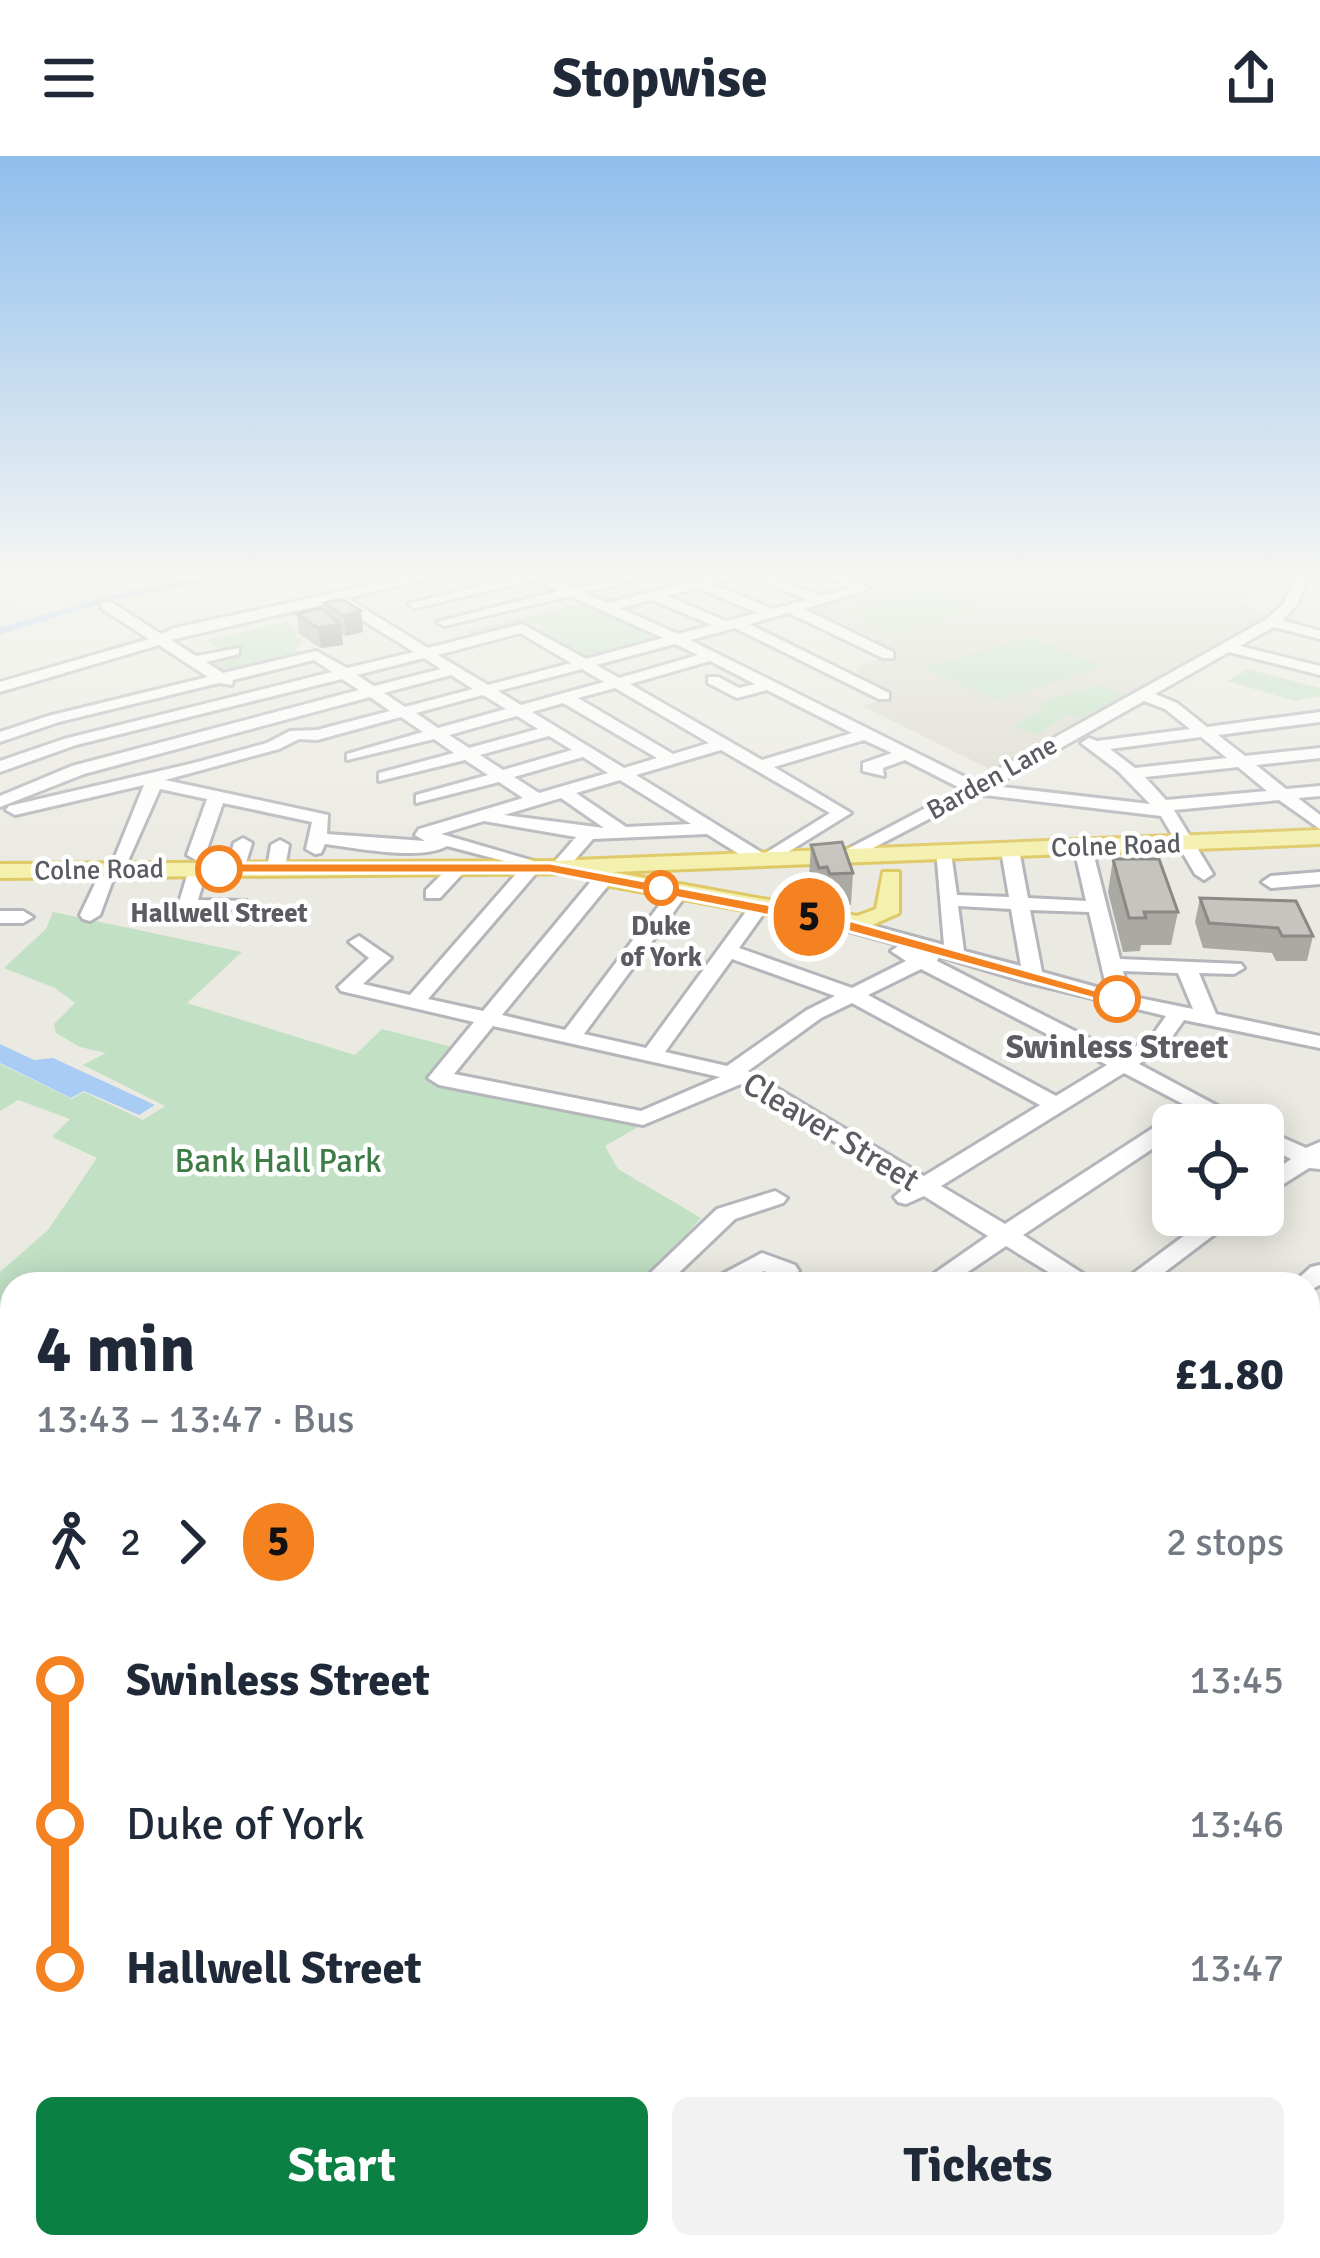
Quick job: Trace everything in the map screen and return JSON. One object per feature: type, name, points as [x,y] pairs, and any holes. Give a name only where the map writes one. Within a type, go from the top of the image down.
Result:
[{"type":"main road","name":"Colne Road","points":[[0,871],[197,862],[236,869],[278,857],[458,857],[548,868],[1320,837]]},
{"type":"main road","points":[[548,868],[845,924],[869,922],[887,913],[891,878],[913,854]]},
{"type":"main road","points":[[846,856],[877,866],[891,878]]},
{"type":"main road","points":[[710,896],[690,878],[700,867],[721,861]]},
{"type":"street","points":[[0,686],[56,670]]},
{"type":"street","points":[[208,670],[294,723],[296,734]]},
{"type":"street","points":[[0,737],[254,670]]},
{"type":"street","points":[[338,670],[536,799]]},
{"type":"street","points":[[0,767],[142,724],[360,670]]},
{"type":"street","points":[[453,670],[706,829],[764,860],[842,813],[596,670]]},
{"type":"street","points":[[0,813],[78,770],[453,670]]},
{"type":"street","points":[[0,802],[154,782],[273,746],[296,734],[317,735],[562,670]]},
{"type":"street","points":[[353,757],[661,670]]},
{"type":"street","points":[[740,670],[975,789],[1160,808],[1320,791]]},
{"type":"street","name":"Barden Lane","points":[[846,856],[1189,670]]},
{"type":"street","points":[[825,713],[884,697],[833,671]]},
{"type":"street","points":[[713,680],[737,693],[769,685]]},
{"type":"street","points":[[1143,695],[1172,706],[1320,824]]},
{"type":"street","points":[[566,697],[670,759]]},
{"type":"street","points":[[117,703],[198,767]]},
{"type":"street","points":[[1234,710],[1255,727]]},
{"type":"street","points":[[1096,746],[1316,721]]},
{"type":"street","points":[[386,778],[549,730]]},
{"type":"street","points":[[760,766],[866,734]]},
{"type":"street","points":[[317,735],[459,823]]},
{"type":"street","points":[[1070,735],[1096,746],[1130,774],[1191,844],[1204,874]]},
{"type":"street","points":[[870,768],[928,741]]},
{"type":"street","points":[[458,857],[426,839],[425,833],[723,744]]},
{"type":"street","points":[[422,799],[584,752]]},
{"type":"street","points":[[1130,774],[1320,753]]},
{"type":"street","points":[[0,779],[41,820],[60,814]]},
{"type":"street","points":[[154,782],[322,819],[321,844],[458,857]]},
{"type":"street","points":[[90,915],[154,782]]},
{"type":"street","points":[[562,791],[621,832]]},
{"type":"street","points":[[217,795],[187,906],[238,904]]},
{"type":"street","points":[[483,817],[589,834],[706,829]]},
{"type":"street","points":[[414,1003],[548,868],[589,834]]},
{"type":"street","points":[[236,869],[243,843]]},
{"type":"street","points":[[1083,848],[1120,1000]]},
{"type":"street","points":[[1010,850],[1033,978]]},
{"type":"street","points":[[942,853],[949,962]]},
{"type":"street","points":[[433,894],[458,857]]},
{"type":"street","points":[[604,878],[439,1078],[643,1118],[737,1075],[850,994],[949,962],[1201,1104]]},
{"type":"street","points":[[1271,882],[1320,878]]},
{"type":"street","points":[[569,1039],[680,891]]},
{"type":"street","points":[[948,900],[1097,907]]},
{"type":"street","points":[[651,1056],[760,906]]},
{"type":"street","points":[[887,913],[890,929],[902,942]]},
{"type":"street","points":[[0,917],[23,917]]},
{"type":"street","points":[[845,924],[902,942]]},
{"type":"street","name":"Cleaver Street","points":[[359,942],[381,958],[348,987],[737,1075],[915,1191],[1065,1272]]},
{"type":"street","points":[[902,942],[895,945],[904,953],[1320,1042]]},
{"type":"street","points":[[729,951],[850,994],[1056,1105]]},
{"type":"street","points":[[1111,965],[1234,968]]},
{"type":"street","points":[[1186,967],[1208,1020]]},
{"type":"street","points":[[915,1191],[1160,1040],[1178,1013]]},
{"type":"street","points":[[951,1272],[1152,1139]]},
{"type":"street","points":[[1284,1144],[1316,1157]]},
{"type":"street","points":[[1284,1177],[1316,1157]]},
{"type":"street","points":[[670,1272],[726,1214],[775,1198]]},
{"type":"street","points":[[1149,1272],[1199,1236]]},
{"type":"street","points":[[744,1272],[762,1261],[786,1270]]},
{"type":"shaded area","points":[[858,670],[1178,670],[1131,696],[1038,703],[1082,720],[993,771],[863,706],[894,696],[856,677]]},
{"type":"green space","points":[[929,670],[1093,670],[996,701]]},
{"type":"green space","points":[[1252,670],[1320,688],[1320,696],[1295,701],[1227,681]]},
{"type":"green space","points":[[1101,685],[1130,696],[1082,720],[1069,715],[1037,734],[1012,726],[1044,708],[1052,710],[1035,703]]},
{"type":"green space","name":"Bank Hall Park","points":[[53,912],[242,952],[187,1003],[355,1055],[382,1029],[452,1047],[431,1082],[643,1124],[605,1146],[618,1169],[701,1218],[653,1272],[0,1272],[48,1230],[97,1158],[52,1137],[70,1119],[18,1100],[0,1111],[0,1064],[72,1099],[84,1092],[143,1120],[165,1106],[83,1065],[106,1053],[80,1047],[56,1033],[54,1024],[75,1003],[55,988],[4,968],[46,929]]},
{"type":"water","points":[[0,1044],[34,1060],[53,1058],[155,1105],[139,1115],[84,1091],[71,1098],[0,1063]]},
{"type":"building","points":[[842,842],[853,873],[830,874],[827,867],[819,868],[811,845]]},
{"type":"building","points":[[1113,859],[1159,859],[1178,912],[1144,912],[1146,918],[1129,918]]},
{"type":"building","points":[[1200,898],[1296,901],[1313,936],[1282,936],[1278,928],[1209,923]]},
{"type":"bus line","name":"5","points":[[219,869],[550,868],[845,924],[1117,999]]},
{"type":"place","name":"Hallwell Street","points":[[219,869]]},
{"type":"place","name":"Duke of York","points":[[661,888]]},
{"type":"place","name":"Swinless Street","points":[[1117,999]]}]
